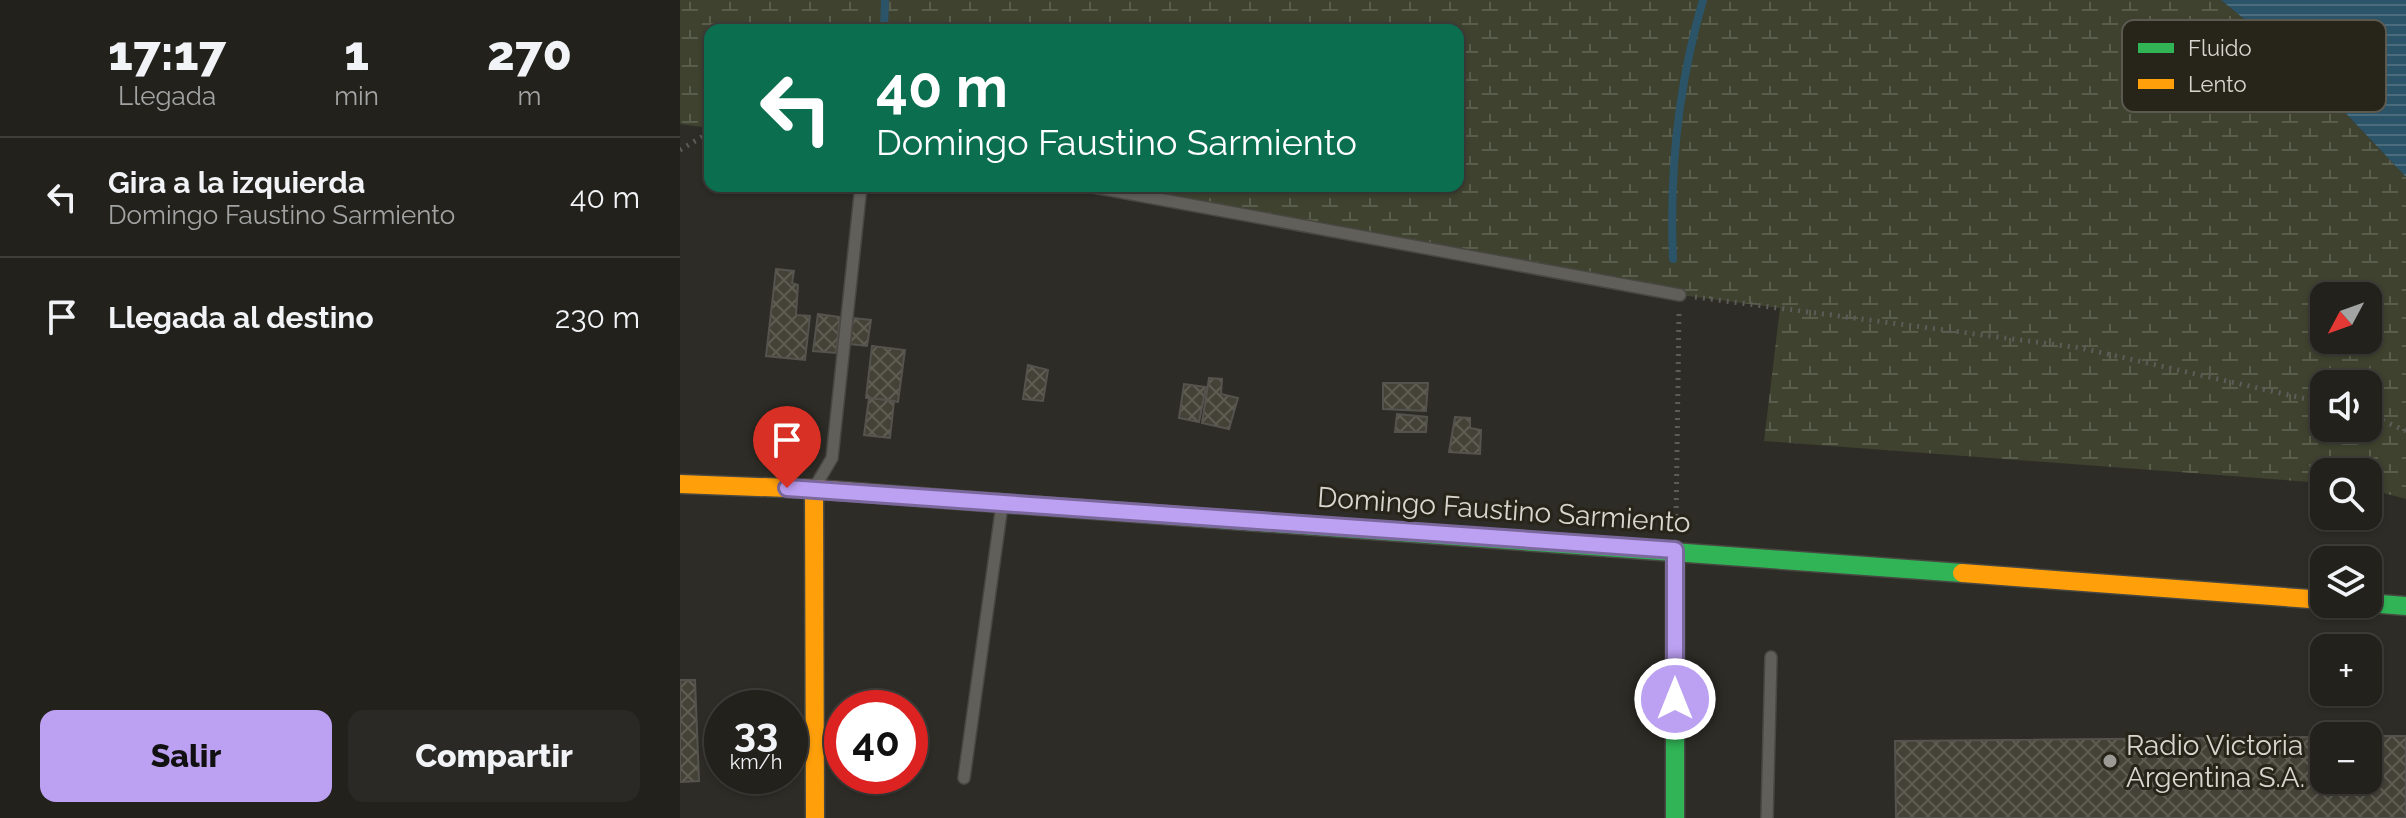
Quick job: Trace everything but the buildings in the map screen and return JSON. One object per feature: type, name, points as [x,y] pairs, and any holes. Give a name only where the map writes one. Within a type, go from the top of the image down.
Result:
[{"type":"street","name":"Domingo Faustino Sarmiento","points":[[680,484],[814,489],[2310,599]]},
{"type":"street","points":[[814,489],[815,818]]},
{"type":"street","points":[[1675,550],[1675,818]]},
{"type":"street","points":[[2382,604],[2406,606]]},
{"type":"lane","points":[[814,489],[832,458],[860,192]]},
{"type":"lane","points":[[1121,192],[1680,295]]},
{"type":"lane","points":[[964,778],[1002,503]]},
{"type":"lane","points":[[1767,818],[1771,657]]},
{"type":"path","points":[[680,150],[704,136]]},
{"type":"path","points":[[1675,550],[1680,295],[2081,348],[2310,400]]},
{"type":"path","points":[[2382,420],[2406,431]]},
{"type":"green space","points":[[680,0],[2221,0],[2245,20],[2122,20],[2122,112],[2344,112],[2406,177],[2406,499],[2382,493],[2382,458],[2310,458],[2310,482],[1764,441],[1780,308],[1680,295],[1121,192],[1464,192],[1464,24],[704,24],[704,127],[680,124]]},
{"type":"water","points":[[2221,0],[2406,0],[2406,177],[2344,112],[2386,112],[2386,20],[2245,20]]},
{"type":"waterway","points":[[884,24],[885,0]]},
{"type":"waterway","points":[[1673,259],[1672,193],[1677,128],[1687,64],[1703,0]]},
{"type":"traffic: fast","points":[[998,503],[1962,573]]},
{"type":"traffic: fast","points":[[1675,550],[1675,818]]},
{"type":"traffic: fast","points":[[2382,604],[2406,606]]},
{"type":"traffic: slow","points":[[680,484],[814,489],[998,503]]},
{"type":"traffic: slow","points":[[814,489],[815,818]]},
{"type":"traffic: slow","points":[[1962,573],[2310,599]]},
{"type":"place","name":"Radio Victoria Argentina S.A.","points":[[2110,761]]},
{"type":"route","points":[[787,488],[1675,550],[1675,699]]}]
